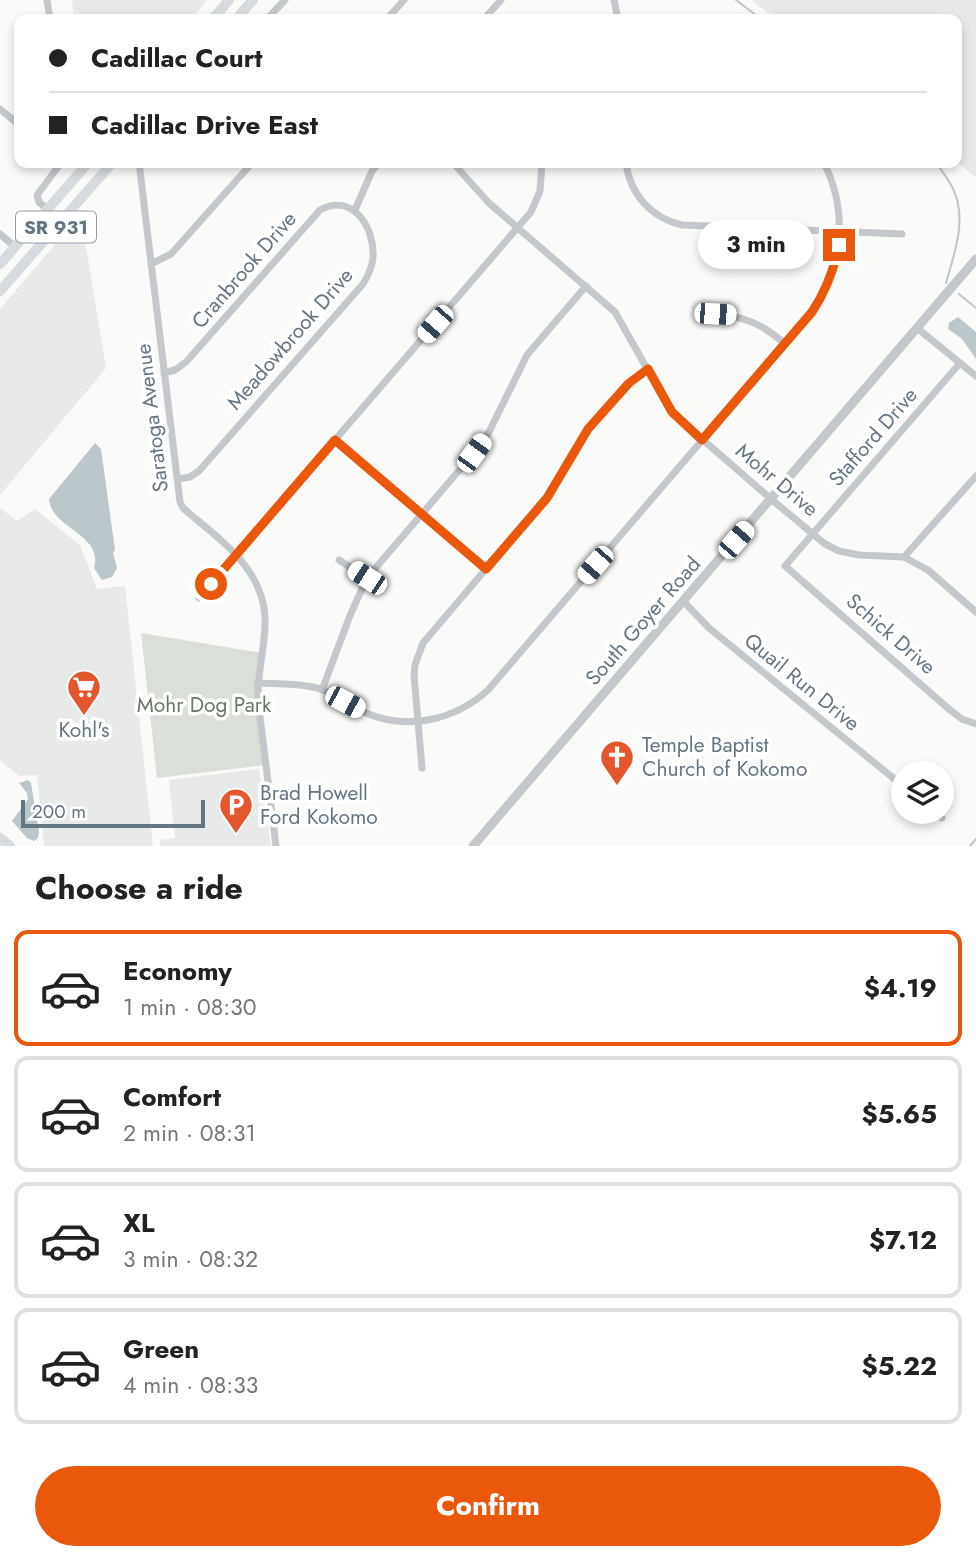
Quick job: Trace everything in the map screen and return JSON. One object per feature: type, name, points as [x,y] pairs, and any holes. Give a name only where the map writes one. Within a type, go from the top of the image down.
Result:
[{"type":"main road","points":[[217,14],[229,0]]},
{"type":"main road","points":[[240,14],[253,0]]},
{"type":"main road","name":"SR 931","points":[[0,264],[84,168]]},
{"type":"main road","name":"SR 931","points":[[0,291],[108,168]]},
{"type":"main road","points":[[0,838],[10,846]]},
{"type":"street","points":[[272,14],[285,0]]},
{"type":"street","points":[[391,14],[404,0]]},
{"type":"street","points":[[488,14],[501,0]]},
{"type":"street","points":[[0,109],[14,121]]},
{"type":"street","points":[[47,209],[39,202],[37,195],[56,168]]},
{"type":"street","name":"Saratoga Avenue","points":[[141,168],[164,373],[183,508],[236,555],[258,583],[266,611],[257,683],[276,846]]},
{"type":"street","points":[[151,264],[171,254],[248,168]]},
{"type":"street","points":[[355,210],[375,168]]},
{"type":"street","name":"Mohr Drive","points":[[458,168],[489,203],[615,312],[672,412],[702,440],[813,534],[839,551],[859,555],[904,557],[928,570],[976,612]]},
{"type":"street","points":[[199,598],[531,212],[540,191],[542,168]]},
{"type":"street","points":[[627,168],[638,197],[655,214],[672,223],[902,234]]},
{"type":"street","points":[[257,683],[296,684],[322,690],[367,714],[389,720],[418,722],[442,718],[463,709],[488,690],[824,295],[834,271],[841,232],[836,194],[826,168]]},
{"type":"street","name":"Cranbrook Drive","points":[[164,373],[175,370],[186,362],[320,210],[336,205],[355,210]]},
{"type":"street","name":"Meadowbrook Drive","points":[[178,480],[199,471],[363,284],[373,260],[372,240],[363,219],[355,210]]},
{"type":"street","points":[[0,234],[15,247]]},
{"type":"street","name":"South Goyer Road","points":[[473,846],[976,259]]},
{"type":"street","points":[[322,690],[367,578],[489,432],[527,355],[586,286]]},
{"type":"street","points":[[715,314],[751,320],[785,344]]},
{"type":"street","points":[[918,328],[976,376]]},
{"type":"street","name":"Stafford Drive","points":[[785,566],[960,363]]},
{"type":"street","points":[[422,768],[414,675],[419,651],[432,631],[547,498],[588,429],[629,383],[648,369]]},
{"type":"street","points":[[335,440],[486,569]]},
{"type":"street","points":[[904,557],[976,476]]},
{"type":"street","points":[[339,560],[367,578]]},
{"type":"street","name":"Schick Drive","points":[[785,566],[950,710],[962,719],[976,724]]},
{"type":"street","name":"Quail Run Drive","points":[[683,601],[730,646],[891,776]]},
{"type":"shaded area","points":[[72,0],[207,0],[195,14],[73,14]]},
{"type":"shaded area","points":[[752,0],[976,0],[976,178],[962,166],[962,14],[766,12]]},
{"type":"shaded area","points":[[72,225],[80,229],[87,252],[106,368],[0,495],[0,309]]},
{"type":"shaded area","points":[[958,317],[976,332],[976,359],[962,339],[948,329],[949,323]]},
{"type":"shaded area","points":[[95,443],[101,449],[117,568],[112,577],[102,580],[94,568],[95,557],[91,547],[58,518],[49,499]]},
{"type":"shaded area","points":[[0,508],[17,521],[35,509],[80,545],[97,589],[125,586],[153,846],[44,846],[37,775],[19,776],[0,760]]},
{"type":"shaded area","points":[[259,769],[271,846],[160,846],[160,840],[175,838],[169,780]]},
{"type":"shaded area","points":[[28,780],[31,783],[39,832],[34,841],[27,838],[12,821],[28,799],[19,783]]},
{"type":"green space","name":"Mohr Dog Park","points":[[141,633],[262,653],[257,683],[266,765],[157,778]]},
{"type":"waterway","points":[[736,0],[754,14]]},
{"type":"waterway","points":[[940,168],[954,191],[959,214],[958,237],[946,283]]},
{"type":"waterway","points":[[959,294],[976,308]]},
{"type":"waterway","points":[[970,846],[976,839]]},
{"type":"place","name":"Kohl's","points":[[84,717]]},
{"type":"place","name":"Temple Baptist Church of Kokomo","points":[[617,787]]},
{"type":"place","name":"Brad Howell Ford Kokomo","points":[[236,835]]},
{"type":"route","points":[[211,584],[335,440],[486,569],[547,498],[588,429],[642,372],[648,369],[672,412],[702,440],[824,295],[834,271],[839,245]]}]
